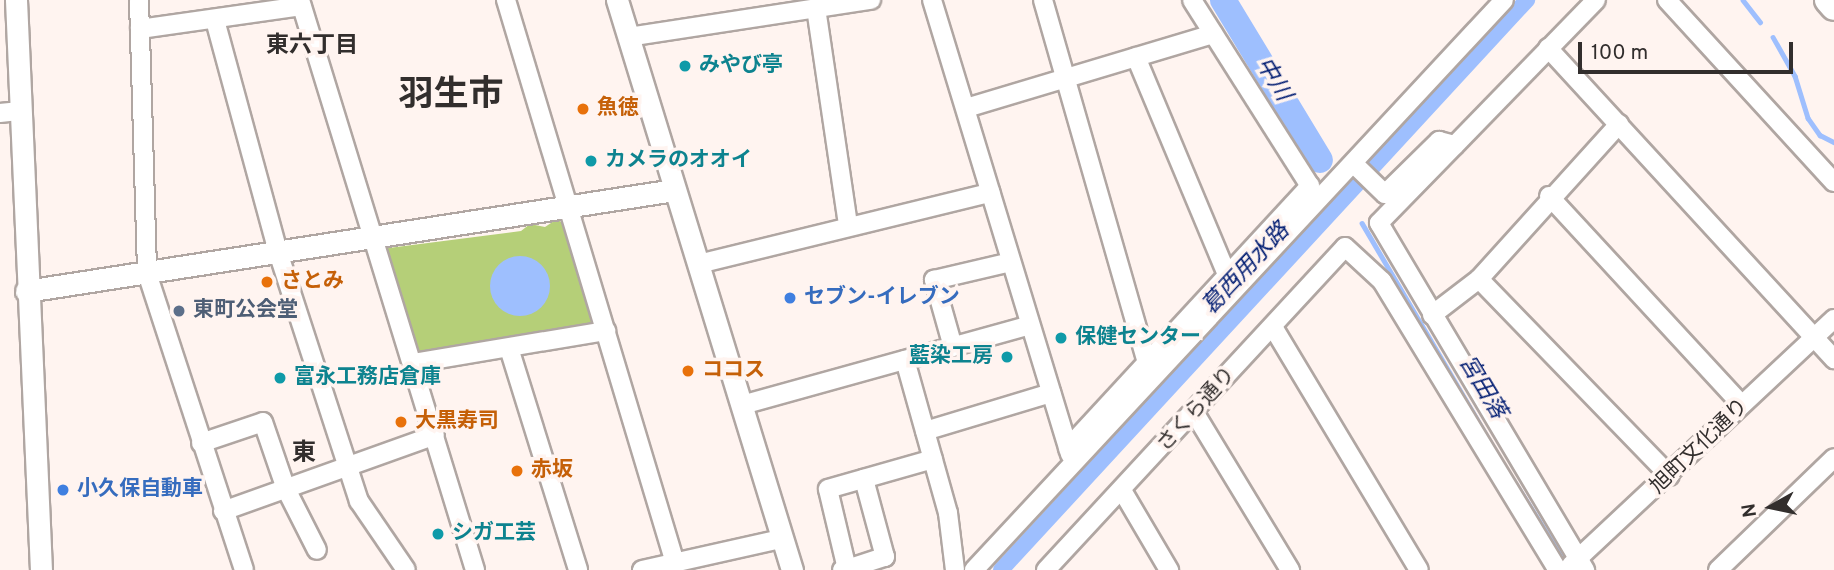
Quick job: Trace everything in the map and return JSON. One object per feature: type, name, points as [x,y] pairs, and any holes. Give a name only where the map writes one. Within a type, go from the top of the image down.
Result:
[{"type":"main road","points":[[1828,0],[1834,7]]},
{"type":"street","points":[[16,0],[7,25],[9,112],[26,291],[41,570]]},
{"type":"street","points":[[139,0],[147,273],[244,570]]},
{"type":"street","points":[[506,0],[606,331],[681,565]]},
{"type":"street","points":[[617,0],[792,570]]},
{"type":"street","points":[[628,37],[806,6],[871,0]]},
{"type":"street","points":[[932,0],[1071,457]]},
{"type":"street","points":[[1042,0],[1148,368]]},
{"type":"street","points":[[974,570],[1310,186],[1192,0]]},
{"type":"street","points":[[1071,457],[1354,164],[1504,0]]},
{"type":"street","points":[[1581,565],[1379,223],[1596,0]]},
{"type":"street","points":[[1667,0],[1834,182]]},
{"type":"street","points":[[140,29],[215,20],[300,3],[414,363],[475,570]]},
{"type":"street","points":[[806,6],[848,226]]},
{"type":"street","points":[[215,20],[278,252],[359,501],[406,570]]},
{"type":"street","points":[[966,108],[1213,34]]},
{"type":"street","points":[[1548,48],[1834,359]]},
{"type":"street","points":[[1136,57],[1228,277]]},
{"type":"street","points":[[1432,315],[1479,279],[1549,196],[1619,124]]},
{"type":"street","points":[[1354,164],[1385,194],[1439,141],[1455,145]]},
{"type":"street","points":[[26,291],[674,191]]},
{"type":"street","points":[[698,264],[990,193]]},
{"type":"street","points":[[1549,196],[1742,405]]},
{"type":"street","name":"さくら通り","points":[[1049,569],[1123,492],[1345,247],[1382,281],[1560,570]]},
{"type":"street","points":[[953,347],[934,280],[1011,262]]},
{"type":"street","points":[[1479,279],[1670,476]]},
{"type":"street","name":"旭町文化通り","points":[[1560,570],[1581,565],[1742,405],[1834,319]]},
{"type":"street","points":[[742,405],[1030,326]]},
{"type":"street","points":[[1273,327],[1419,570]]},
{"type":"street","points":[[414,363],[606,331]]},
{"type":"street","points":[[509,348],[578,570]]},
{"type":"street","points":[[905,360],[948,513],[956,570]]},
{"type":"street","points":[[925,431],[1051,393]]},
{"type":"street","points":[[1194,412],[1290,570]]},
{"type":"street","points":[[201,443],[263,422],[286,489],[317,550]]},
{"type":"street","points":[[223,511],[435,435]]},
{"type":"street","points":[[1718,570],[1834,458]]},
{"type":"street","points":[[864,479],[885,557],[845,569],[828,489],[933,459]]},
{"type":"street","points":[[1123,492],[1169,570]]},
{"type":"street","points":[[642,570],[681,565],[781,539]]},
{"type":"green space","points":[[557,219],[565,225],[594,325],[419,359],[381,249],[521,231],[530,224],[545,227]]},
{"type":"water","points":[[514,256],[526,256],[545,269],[550,286],[548,298],[537,311],[526,316],[514,316],[495,303],[490,292],[490,280],[503,261]]},
{"type":"waterway","name":"中川","points":[[1223,0],[1320,160]]},
{"type":"waterway","name":"葛西用水路","points":[[1001,570],[1527,0]]},
{"type":"waterway","points":[[1743,0],[1760,22]]},
{"type":"waterway","points":[[1773,37],[1795,76],[1808,118],[1820,135],[1834,142]]},
{"type":"waterway","name":"宮田落","points":[[1362,223],[1501,460]]},
{"type":"waterway","name":"宮田落","points":[[1513,479],[1566,563]]},
{"type":"place","name":"みやび亭","points":[[685,66]]},
{"type":"place","name":"魚徳","points":[[583,109]]},
{"type":"place","name":"カメラのオオイ","points":[[591,161]]},
{"type":"place","name":"さとみ","points":[[267,282]]},
{"type":"place","name":"セブン-イレブン","points":[[790,298]]},
{"type":"place","name":"東町公会堂","points":[[179,311]]},
{"type":"place","name":"保健センター","points":[[1061,338]]},
{"type":"place","name":"藍染工房","points":[[1007,357]]},
{"type":"place","name":"ココス","points":[[688,371]]},
{"type":"place","name":"富永工務店倉庫","points":[[280,378]]},
{"type":"place","name":"大黒寿司","points":[[401,422]]},
{"type":"place","name":"赤坂","points":[[517,471]]},
{"type":"place","name":"小久保自動車","points":[[63,490]]},
{"type":"place","name":"シガ工芸","points":[[438,534]]},
{"type":"district","name":"東六丁目","points":[[312,47]]},
{"type":"district","name":"羽生市","points":[[451,96]]},
{"type":"district","name":"東","points":[[304,455]]}]
